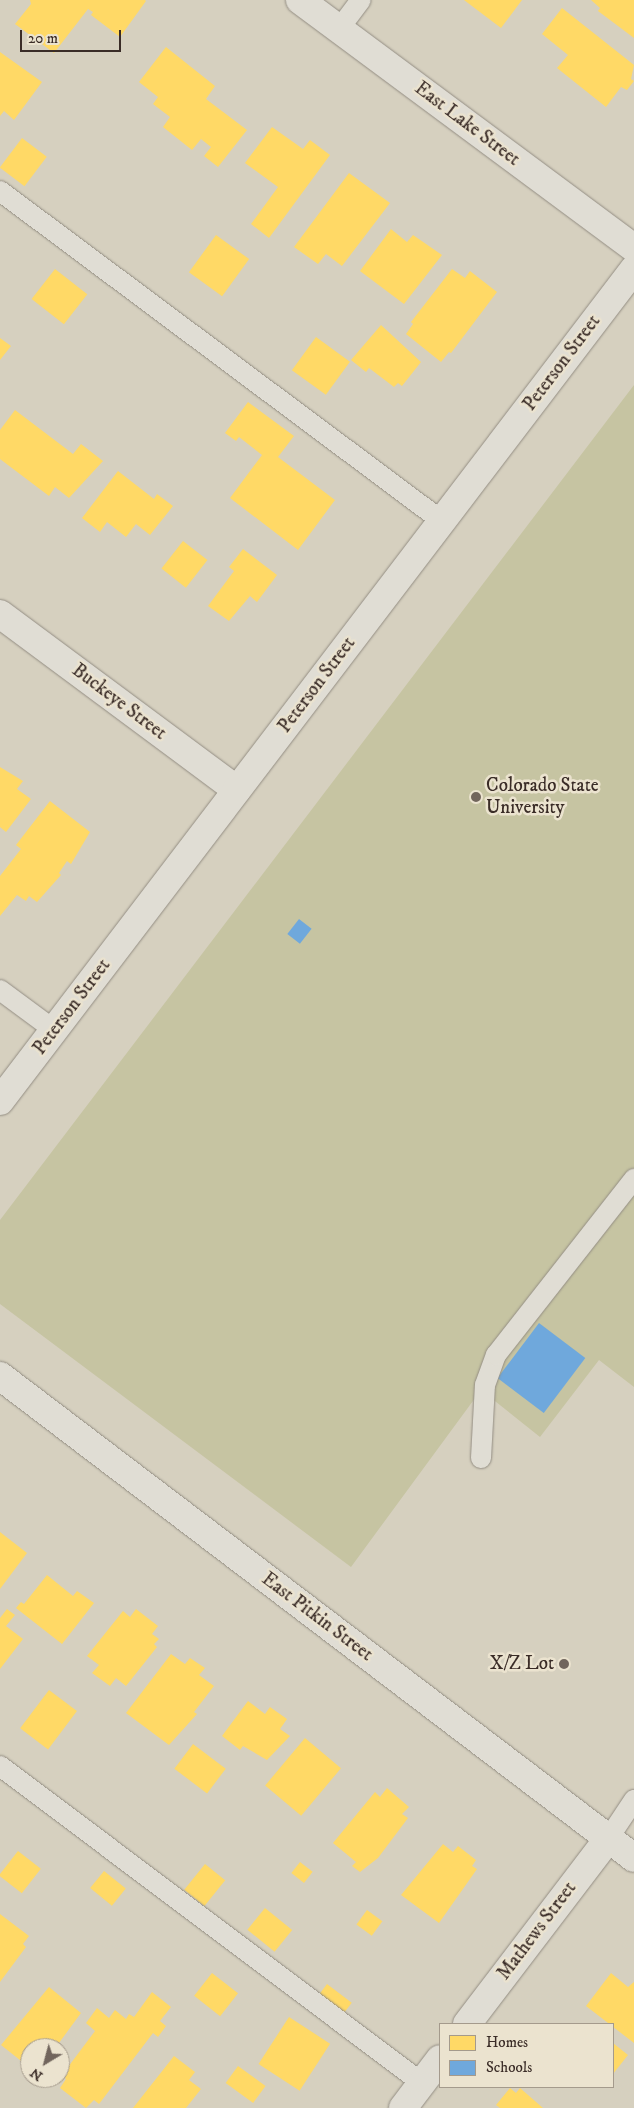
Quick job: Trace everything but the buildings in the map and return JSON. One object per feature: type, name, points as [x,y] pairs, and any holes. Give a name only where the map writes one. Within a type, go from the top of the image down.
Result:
[{"type":"street","name":"East Lake Street","points":[[300,0],[634,248]]},
{"type":"street","name":"Peterson Street","points":[[0,1101],[634,268]]},
{"type":"street","name":"Buckeye Street","points":[[0,614],[237,790]]},
{"type":"street","name":"East Pitkin Street","points":[[0,1376],[634,1858]]},
{"type":"street","name":"Mathews Street","points":[[468,2023],[608,1839]]},
{"type":"street","points":[[403,2108],[439,2060]]},
{"type":"lane","points":[[339,29],[361,0]]},
{"type":"lane","points":[[0,191],[442,521]]},
{"type":"lane","points":[[0,990],[54,1030]]},
{"type":"lane","points":[[481,1458],[485,1385],[496,1355],[634,1179]]},
{"type":"lane","points":[[0,1766],[422,2083]]},
{"type":"lane","points":[[608,1839],[634,1800]]},
{"type":"shaded area","name":"Colorado State University","points":[[634,385],[634,1387],[599,1360],[540,1437],[481,1390],[351,1567],[0,1304],[0,1220]]},
{"type":"place","name":"Colorado State University","points":[[476,797]]},
{"type":"place","name":"X/Z Lot","points":[[564,1664]]}]
